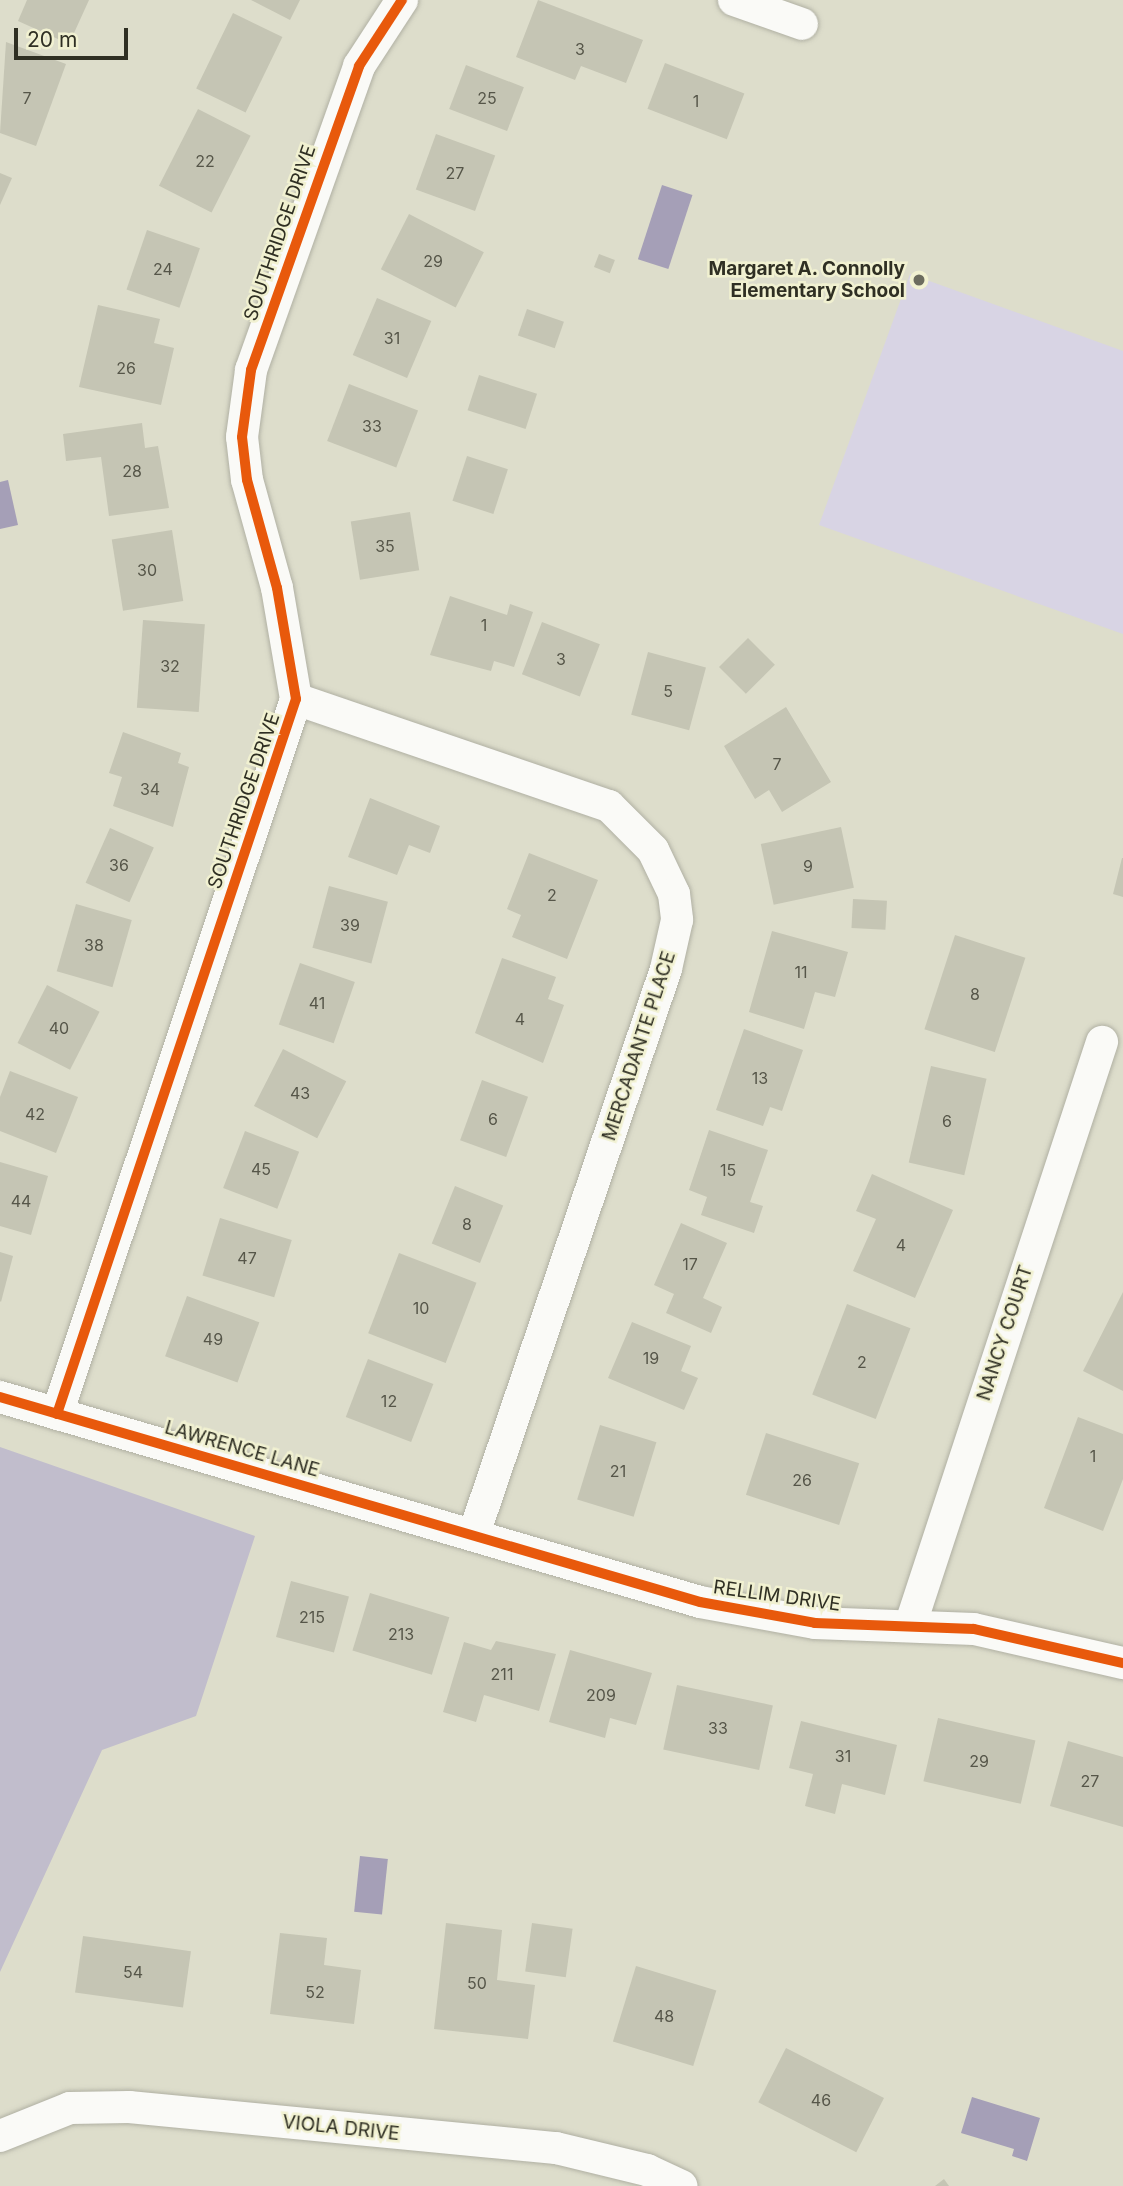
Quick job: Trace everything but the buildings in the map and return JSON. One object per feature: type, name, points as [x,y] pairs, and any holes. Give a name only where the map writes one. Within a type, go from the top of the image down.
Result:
[{"type":"street","name":"SOUTHRIDGE DRIVE","points":[[57,1413],[296,699],[276,588],[247,481],[242,437],[251,370],[359,65],[402,0]]},
{"type":"street","points":[[734,0],[802,24]]},
{"type":"street","name":"MERCADANTE PLACE","points":[[296,699],[609,806],[653,850],[674,894],[677,920],[666,969],[474,1534]]},
{"type":"street","name":"NANCY COURT","points":[[910,1626],[1102,1042]]},
{"type":"street","name":"LAWRENCE LANE","points":[[0,1397],[474,1534]]},
{"type":"street","name":"RELLIM DRIVE","points":[[474,1534],[700,1602],[815,1623],[974,1629],[1123,1663]]},
{"type":"street","name":"VIOLA DRIVE","points":[[0,2136],[70,2108],[129,2107],[556,2148],[647,2170],[681,2186]]},
{"type":"shaded area","points":[[662,185],[692,195],[668,269],[638,259]]},
{"type":"shaded area","points":[[910,274],[1123,351],[1123,634],[819,525]]},
{"type":"shaded area","points":[[8,480],[18,525],[0,529],[0,482]]},
{"type":"shaded area","points":[[0,1447],[255,1536],[196,1716],[102,1750],[0,1972]]},
{"type":"shaded area","points":[[360,1856],[388,1859],[382,1915],[354,1912]]},
{"type":"shaded area","points":[[972,2097],[1040,2118],[1027,2161],[1012,2156],[1014,2149],[961,2133]]},
{"type":"cycle path","points":[[57,1414],[296,699],[277,588],[247,480],[242,437],[251,370],[359,66],[402,0]]},
{"type":"cycle path","points":[[0,1397],[700,1602],[815,1623],[974,1629],[1123,1663]]},
{"type":"place","name":"Margaret A. Connolly Elementary School","points":[[919,280]]}]
